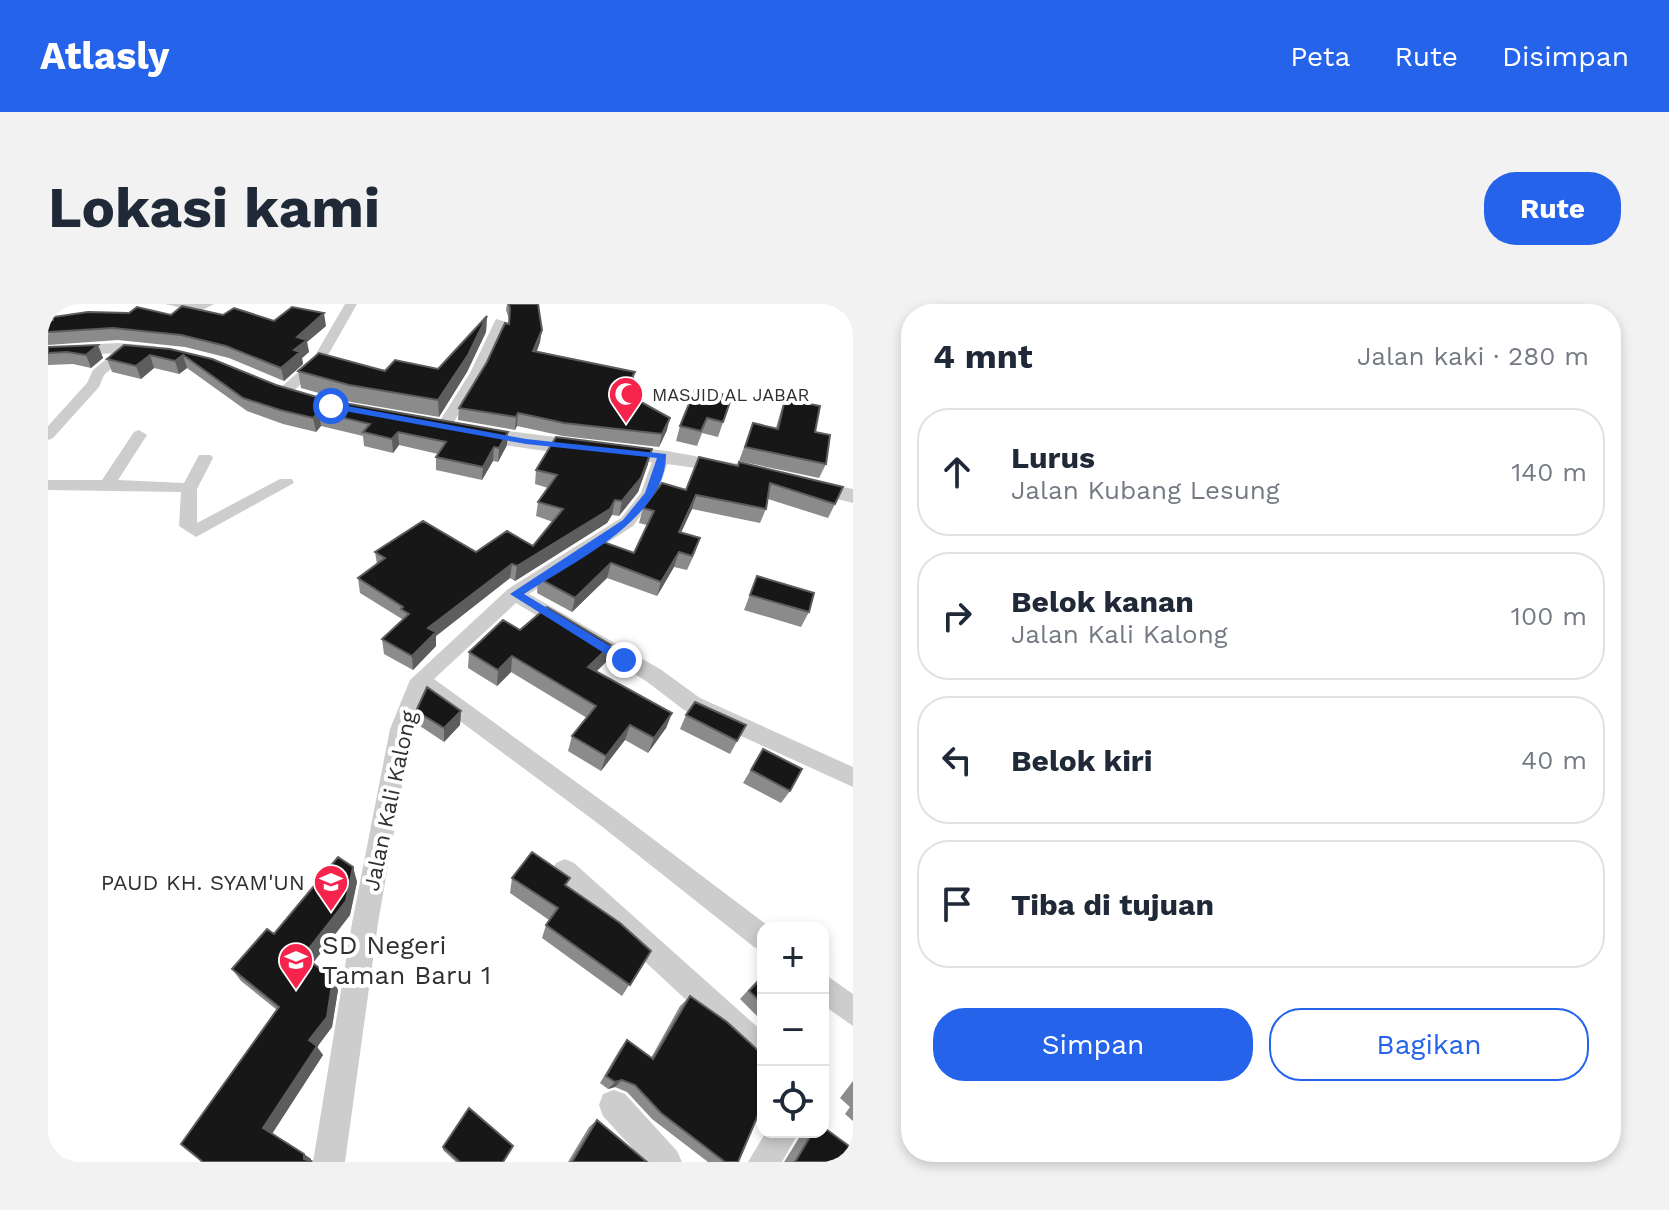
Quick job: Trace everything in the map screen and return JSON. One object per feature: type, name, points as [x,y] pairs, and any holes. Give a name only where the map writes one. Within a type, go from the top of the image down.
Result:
[{"type":"street","points":[[171,304],[196,308],[208,304]]},
{"type":"street","points":[[278,389],[318,361],[351,304]]},
{"type":"street","points":[[444,427],[477,373],[501,322]]},
{"type":"street","points":[[48,352],[127,349],[169,353]]},
{"type":"street","points":[[48,435],[94,384],[98,373],[127,349]]},
{"type":"street","points":[[278,389],[304,398]]},
{"type":"street","points":[[418,423],[526,441],[662,456],[748,472]]},
{"type":"street","points":[[107,485],[139,435]]},
{"type":"street","name":"Jalan Kali Kalong","points":[[329,1162],[365,923],[401,729],[420,680],[515,594],[627,522],[649,494],[662,456]]},
{"type":"street","points":[[205,458],[189,489],[188,526],[196,531],[286,483]]},
{"type":"street","points":[[779,479],[853,496]]},
{"type":"street","points":[[48,485],[153,484],[189,489]]},
{"type":"street","points":[[515,594],[653,675],[692,704],[853,777]]},
{"type":"street","points":[[420,680],[608,818],[757,933]]},
{"type":"street","points":[[565,871],[757,1047]]},
{"type":"street","points":[[829,992],[853,1012]]},
{"type":"street","points":[[614,1105],[666,1162]]},
{"type":"street","points":[[764,1162],[780,1138]]},
{"type":"building","points":[[509,304],[538,304],[542,330],[533,351],[635,372],[623,392],[670,418],[662,434],[564,423],[518,413],[516,417],[459,408],[487,362],[505,323],[509,324]]},
{"type":"building","points":[[182,306],[223,315],[234,308],[274,321],[292,307],[324,313],[297,337],[307,340],[294,350],[300,352],[281,368],[226,346],[181,335],[113,328],[48,332],[48,320],[53,320],[53,317],[88,312],[129,313],[137,307],[171,315]]},
{"type":"building","points":[[487,316],[468,355],[438,400],[349,385],[298,371],[319,353],[385,371],[395,360],[438,369]]},
{"type":"building","points":[[98,345],[86,355],[48,353],[48,347]]},
{"type":"building","points":[[124,345],[170,349],[212,359],[276,385],[327,400],[508,432],[499,448],[494,447],[483,467],[436,457],[446,442],[398,432],[392,439],[363,432],[370,424],[319,412],[313,418],[243,398],[183,355],[175,361],[150,355],[136,366],[107,359]]},
{"type":"building","points":[[695,389],[732,396],[723,422],[707,418],[701,431],[680,426]]},
{"type":"building","points":[[785,399],[820,406],[815,432],[830,435],[826,464],[745,447],[753,423],[778,429]]},
{"type":"building","points":[[556,437],[652,449],[641,478],[622,501],[615,500],[610,509],[517,566],[512,564],[428,628],[436,632],[412,656],[382,639],[409,614],[358,578],[385,558],[375,552],[423,521],[476,552],[507,531],[533,546],[563,509],[538,502],[557,475],[536,470]]},
{"type":"building","points":[[699,457],[738,466],[739,462],[843,487],[835,504],[770,483],[766,509],[696,495],[679,532],[700,538],[692,556],[679,552],[661,582],[611,563],[575,598],[538,578],[598,540],[634,553],[654,511],[643,508],[662,483],[686,490]]},
{"type":"building","points":[[757,576],[814,593],[809,612],[750,595]]},
{"type":"building","points":[[547,607],[611,645],[588,667],[672,713],[654,738],[630,725],[606,756],[572,736],[596,706],[512,656],[498,670],[469,652],[503,620],[520,630]]},
{"type":"building","points":[[427,687],[461,711],[444,728],[416,711]]},
{"type":"building","points":[[695,702],[746,725],[737,741],[686,715]]},
{"type":"building","points":[[763,749],[802,769],[790,791],[751,770]]},
{"type":"building","points":[[532,852],[570,878],[565,885],[620,923],[651,951],[630,985],[546,925],[558,908],[512,878]]},
{"type":"building","points":[[338,857],[353,867],[346,901],[303,956],[333,978],[327,1017],[309,1040],[317,1046],[263,1128],[311,1161],[203,1162],[181,1144],[279,1007],[232,969],[267,929],[274,934]]},
{"type":"building","points":[[757,982],[757,998],[749,991]]},
{"type":"building","points":[[690,996],[727,1022],[757,1050],[757,1117],[738,1162],[725,1162],[661,1113],[635,1085],[622,1080],[615,1082],[606,1076],[627,1040],[653,1059]]},
{"type":"building","points":[[469,1108],[513,1146],[503,1162],[460,1162],[443,1147]]},
{"type":"building","points":[[597,1120],[647,1162],[572,1162]]},
{"type":"building","points":[[829,1131],[853,1149],[853,1162],[795,1162],[809,1138],[829,1138]]},
{"type":"place","name":"MASJID AL JABAR","points":[[626,425]]},
{"type":"place","name":"PAUD KH. SYAM'UN","points":[[331,913]]},
{"type":"place","name":"SD Negeri Taman Baru 1","points":[[296,991]]},
{"type":"route","points":[[331,406],[486,435],[662,456],[649,494],[627,522],[549,575],[515,594],[624,660]]}]
